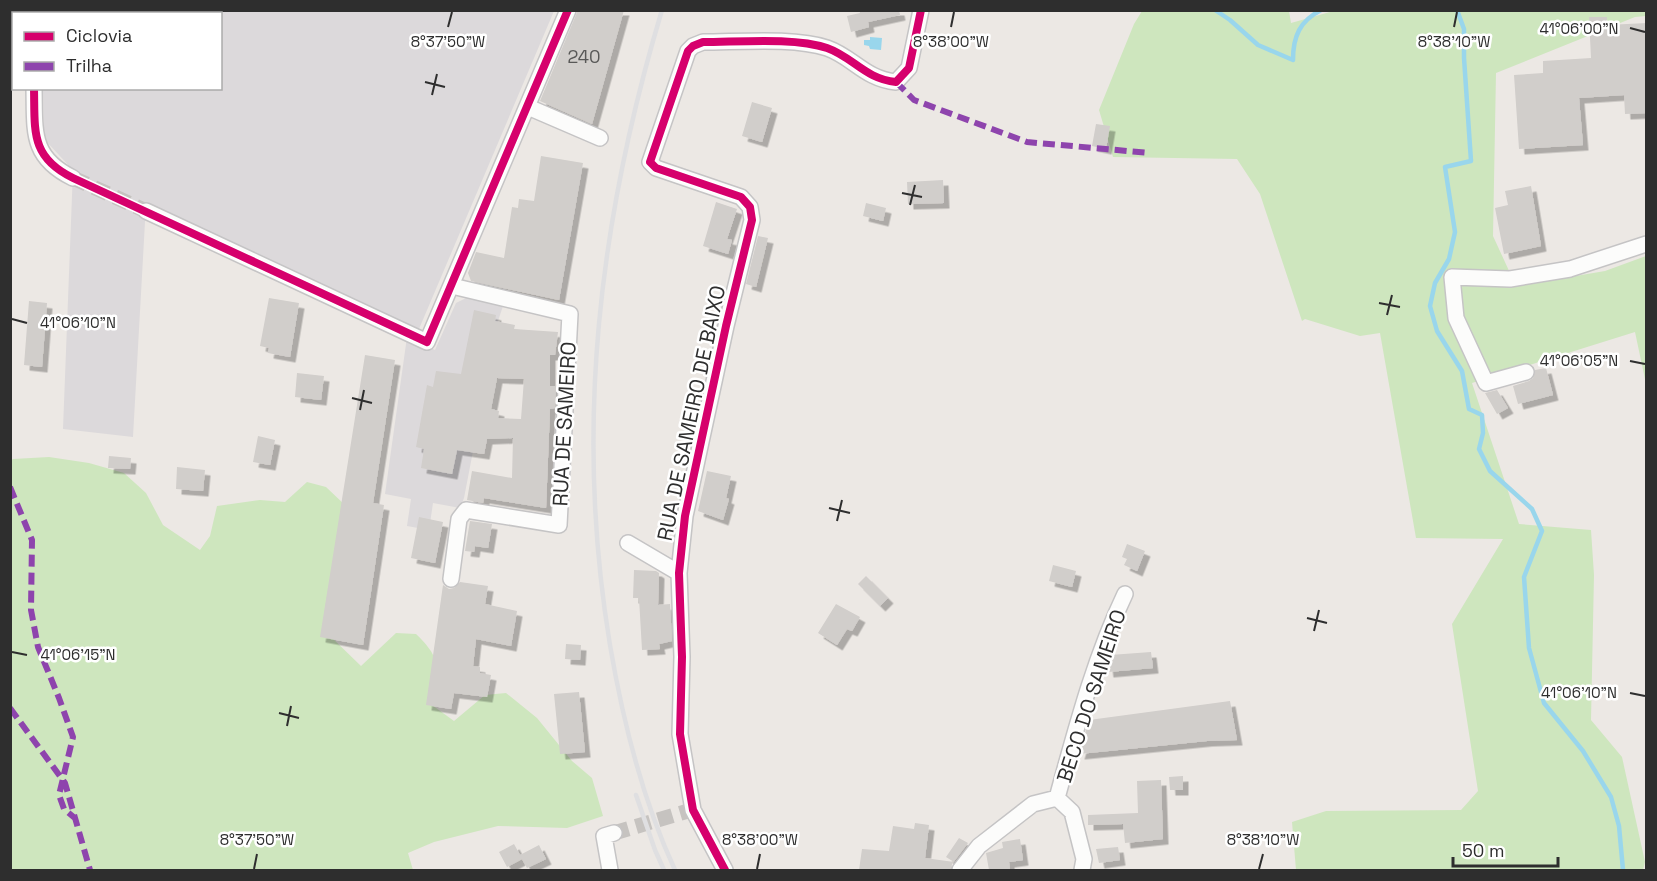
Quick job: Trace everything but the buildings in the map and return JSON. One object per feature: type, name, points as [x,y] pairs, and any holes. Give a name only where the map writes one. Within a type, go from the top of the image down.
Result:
[{"type":"street","points":[[146,211],[427,342],[568,10]]},
{"type":"street","name":"RUA DE SAMEIRO DE BAIXO","points":[[725,870],[691,810],[680,734],[682,657],[679,573],[685,516],[726,326],[752,220],[750,207],[741,197],[656,168],[650,162],[688,51],[693,46],[703,42],[804,42],[829,49],[880,81],[896,82],[909,68],[921,10]]},
{"type":"street","points":[[34,90],[35,133],[40,150],[52,166],[73,178]]},
{"type":"street","points":[[528,107],[600,138]]},
{"type":"street","points":[[1526,372],[1486,383],[1456,318],[1452,277],[1510,279],[1570,269],[1647,244]]},
{"type":"street","name":"RUA DE SAMEIRO","points":[[451,579],[459,519],[466,510],[559,525],[570,314],[452,286]]},
{"type":"street","name":"RUA DE SAMEIRO DE BAIXO","points":[[628,543],[679,573]]},
{"type":"street","name":"BECO DO SAMEIRO","points":[[1057,798],[1089,688],[1111,624],[1125,594]]},
{"type":"street","points":[[960,870],[979,846],[1033,804],[1057,798],[1072,812],[1083,859],[1082,870]]},
{"type":"street","points":[[609,834],[610,870]]},
{"type":"shaded area","points":[[554,11],[419,329],[146,204],[133,437],[63,429],[73,170],[44,139],[43,90],[222,90],[222,12],[40,12]]},
{"type":"shaded area","points":[[466,298],[503,306],[498,321],[464,498],[460,508],[433,503],[429,530],[407,526],[411,499],[385,494],[407,337],[435,350],[456,303]]},
{"type":"green space","points":[[1337,10],[1646,11],[1646,16],[1635,17],[1496,73],[1493,236],[1516,286],[1605,271],[1646,256],[1646,384],[1635,332],[1472,383],[1519,524],[1591,530],[1594,575],[1591,720],[1622,757],[1645,862],[1643,870],[1296,870],[1292,822],[1326,811],[1461,810],[1478,791],[1452,624],[1503,539],[1416,538],[1380,333],[1360,336],[1305,319],[1302,321],[1260,194],[1237,159],[1113,157],[1099,110],[1134,24],[1142,11],[1289,11],[1291,23]]},
{"type":"green space","points":[[49,457],[89,463],[124,473],[146,493],[163,525],[200,550],[210,536],[217,506],[260,500],[285,502],[307,482],[326,487],[346,506],[327,633],[361,666],[396,633],[416,634],[435,659],[436,674],[432,705],[454,721],[485,695],[506,693],[537,718],[572,761],[592,778],[603,816],[567,828],[498,826],[434,842],[408,853],[413,870],[11,870],[10,461]]},
{"type":"water","points":[[870,37],[882,38],[881,50],[870,49],[869,46],[864,45],[864,40],[870,40]]},
{"type":"waterway","points":[[1215,10],[1258,45],[1293,60],[1294,44],[1299,30],[1308,19],[1321,10]]},
{"type":"waterway","points":[[1457,10],[1464,29],[1471,161],[1445,167],[1455,232],[1449,259],[1435,283],[1430,306],[1437,331],[1462,371],[1469,409],[1482,415],[1483,433],[1479,449],[1490,471],[1532,509],[1542,531],[1524,577],[1529,648],[1544,703],[1583,751],[1611,797],[1619,826],[1623,870]]},
{"type":"tunnel","points":[[73,178],[146,211]]},
{"type":"tunnel","points":[[614,833],[688,811]]},
{"type":"railway","points":[[662,10],[640,89],[622,167],[608,246],[599,325],[594,404],[594,484],[599,564],[621,703],[643,788],[675,870]]},
{"type":"railway","points":[[636,795],[664,870]]},
{"type":"marked path","points":[[896,82],[914,100],[1027,142],[1150,153]]},
{"type":"marked path","points":[[10,487],[32,540],[31,610],[38,647],[73,737],[59,795],[64,809],[76,819]]},
{"type":"marked path","points":[[10,708],[65,783],[90,870]]},
{"type":"cycle path","points":[[34,90],[35,130],[38,141],[42,152],[59,170],[427,342],[568,10]]},
{"type":"cycle path","points":[[725,870],[693,810],[680,734],[682,657],[679,573],[685,516],[726,326],[752,220],[750,207],[741,197],[656,168],[650,162],[688,51],[693,46],[703,42],[799,42],[827,48],[876,77],[896,82],[909,68],[921,10]]}]
